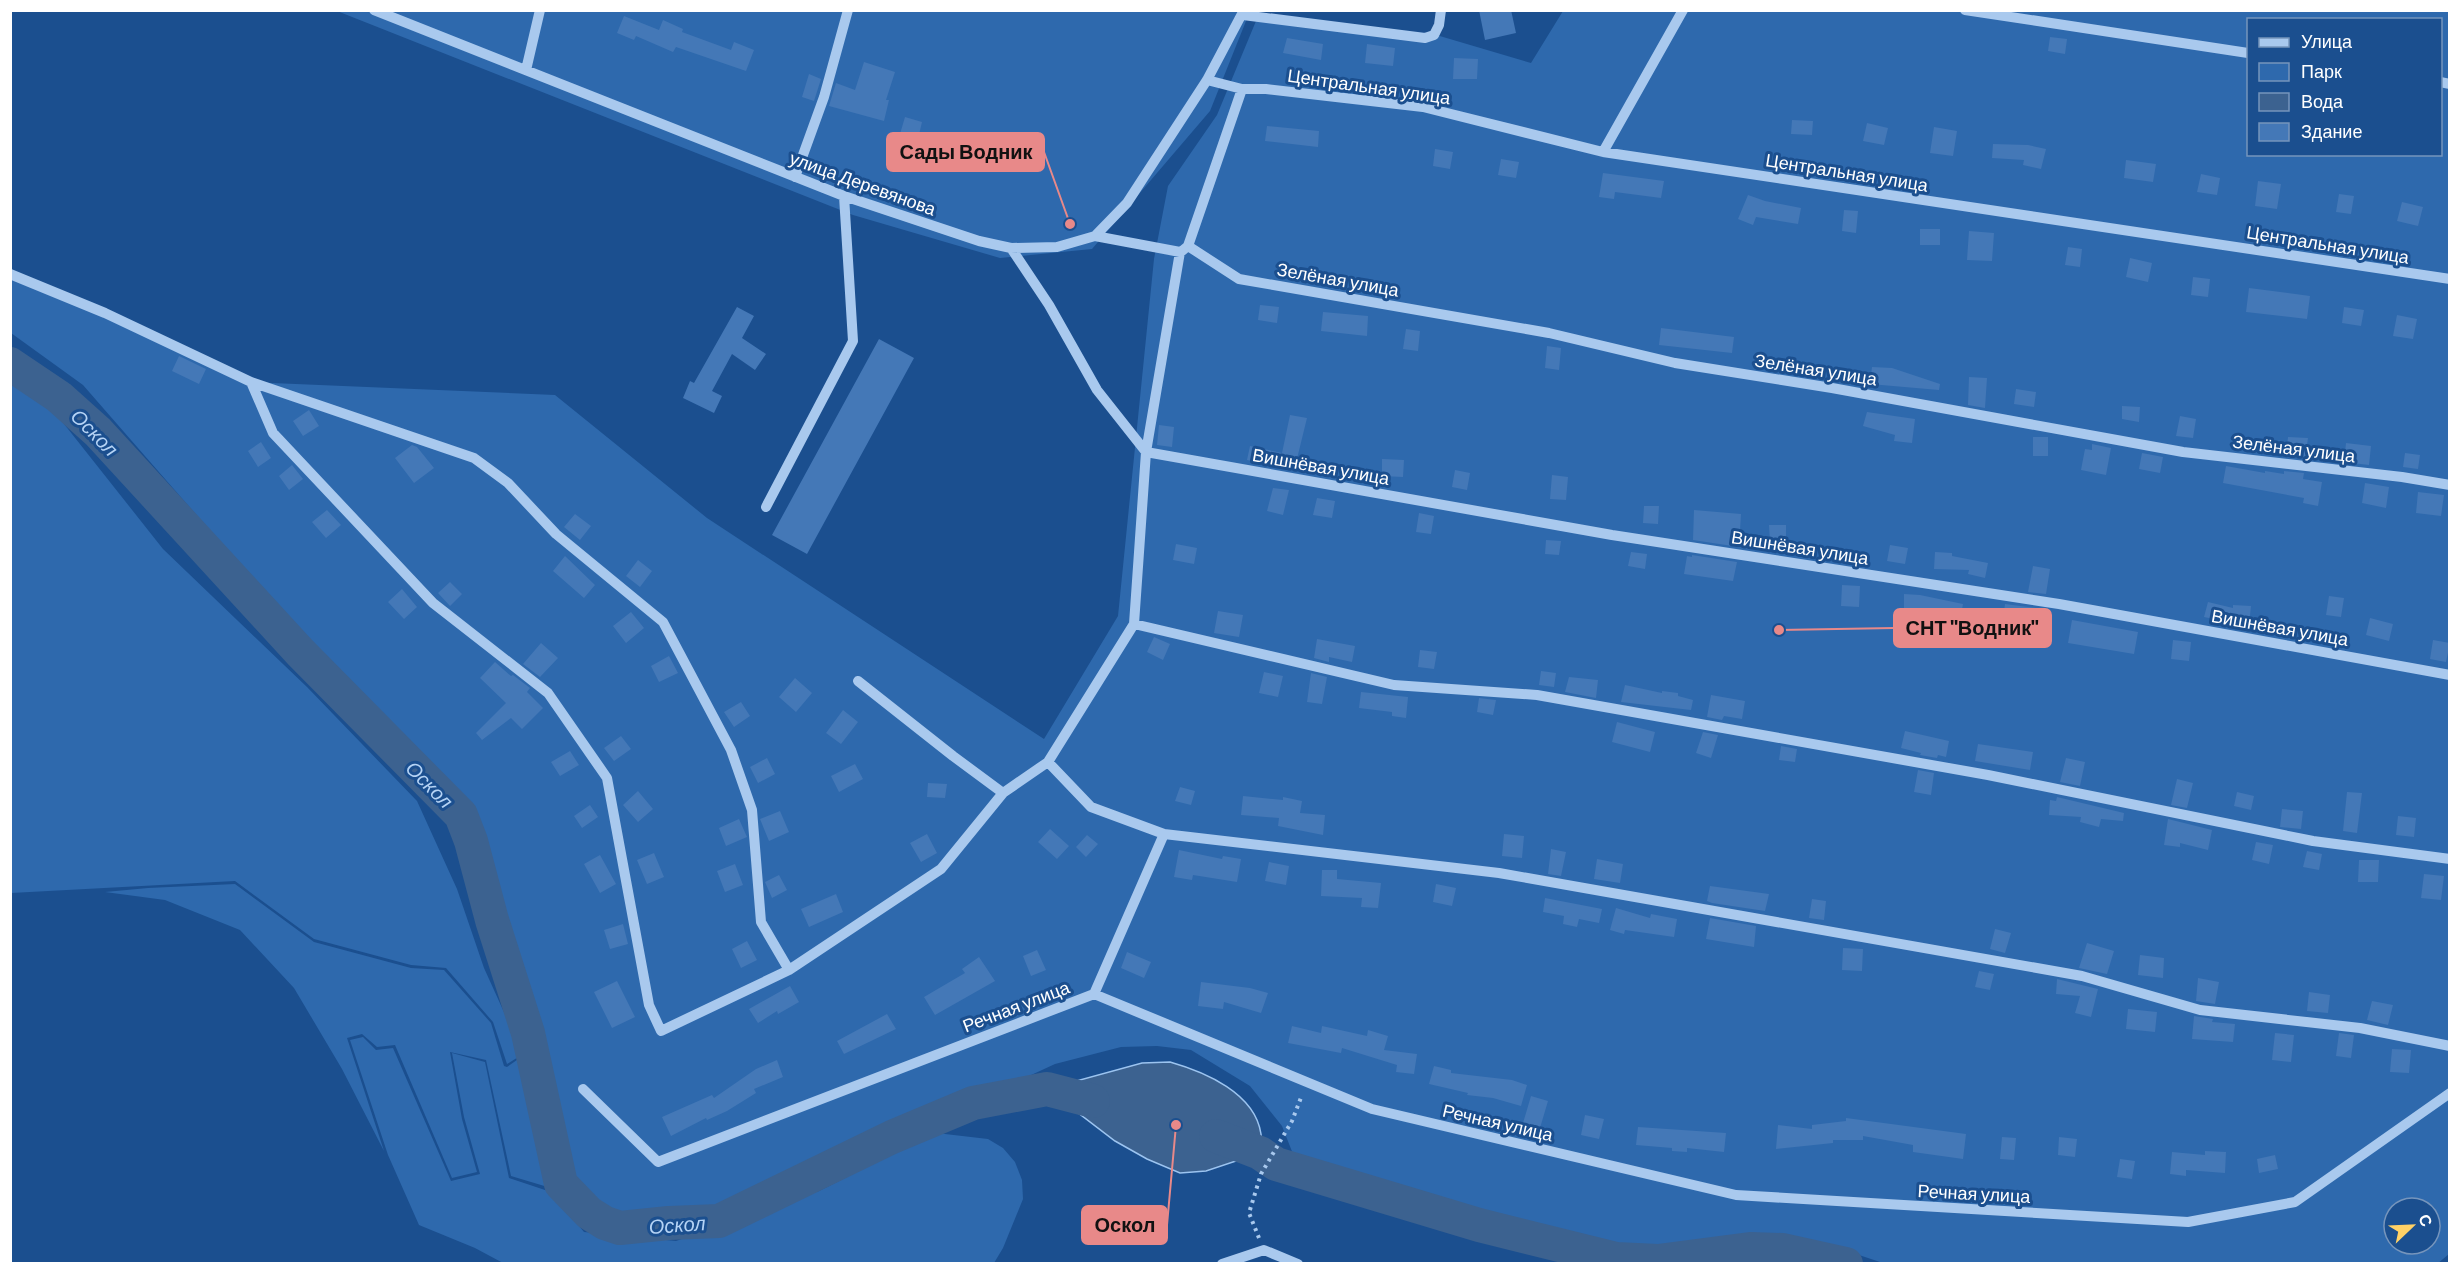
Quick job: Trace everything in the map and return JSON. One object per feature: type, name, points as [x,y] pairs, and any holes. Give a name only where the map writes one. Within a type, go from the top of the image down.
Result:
[{"type":"street","name":"улица Деревянова","points":[[374,10],[844,196],[980,241],[1011,248],[1057,247],[1095,236],[1127,203],[1207,80],[1244,13]]},
{"type":"street","points":[[526,70],[540,10]]},
{"type":"street","points":[[795,177],[824,97],[848,10]]},
{"type":"street","points":[[1244,13],[1425,38],[1434,35],[1439,25],[1441,10]]},
{"type":"street","points":[[1603,152],[1683,10]]},
{"type":"street","points":[[1965,10],[2247,53]]},
{"type":"street","name":"Центральная улица","points":[[1207,80],[1242,89],[1266,89],[1423,107],[1603,152],[2450,279]]},
{"type":"street","points":[[251,382],[273,433],[433,603],[548,693],[607,778],[650,1005],[661,1031],[789,970],[941,869],[1003,793],[1048,762],[1134,624],[1146,452],[1184,249],[1242,89]]},
{"type":"street","points":[[766,507],[853,341],[844,196]]},
{"type":"street","points":[[1095,236],[1184,249]]},
{"type":"street","points":[[1011,248],[1049,304],[1097,390],[1146,452]]},
{"type":"street","name":"Зелёная улица","points":[[1184,249],[1239,279],[1549,333],[1675,363],[1832,388],[2183,452],[2402,477],[2450,485]]},
{"type":"street","points":[[10,274],[105,313],[251,382],[474,458],[508,483],[556,534],[663,622],[731,750],[752,810],[761,922],[789,970]]},
{"type":"street","name":"Вишнёвая улица","points":[[1146,452],[1612,535],[2059,604],[2450,675]]},
{"type":"street","points":[[1134,624],[1394,685],[1537,695],[1988,775],[2313,841],[2450,859]]},
{"type":"street","points":[[858,681],[952,756],[1003,793]]},
{"type":"street","points":[[1048,762],[1091,807],[1164,834],[1499,873],[2082,976],[2200,1010],[2361,1028],[2450,1046]]},
{"type":"street","points":[[1094,994],[1164,834]]},
{"type":"street","name":"Речная улица","points":[[583,1089],[658,1162],[1094,994],[1372,1109],[1736,1195],[2188,1222],[2295,1202],[2450,1093]]},
{"type":"street","points":[[1222,1263],[1264,1250],[1298,1263]]},
{"type":"path","points":[[1264,1250],[1249,1213],[1260,1174],[1292,1121],[1307,1083]]},
{"type":"green space","points":[[337,11],[1250,11],[1210,111],[1092,249],[1000,258],[853,215]]},
{"type":"green space","points":[[1563,11],[2449,11],[2449,1254],[2437,1264],[1886,1264],[1850,1252],[1788,1238],[1746,1238],[1656,1247],[1618,1248],[1480,1213],[1293,1154],[1282,1126],[1250,1086],[1191,1050],[1157,1046],[1121,1047],[1055,1064],[1005,1087],[969,1090],[946,1097],[715,1206],[623,1218],[602,1209],[585,1192],[568,1164],[536,1032],[483,840],[470,809],[309,644],[83,385],[11,333],[11,269],[251,382],[555,395],[707,518],[1044,739],[1118,616],[1154,259],[1168,186],[1217,115],[1256,21],[1433,34],[1531,63]]},
{"type":"green space","points":[[10,376],[53,410],[163,549],[307,687],[417,801],[457,889],[484,968],[523,1054],[507,1064],[493,1022],[446,968],[411,965],[314,939],[235,881],[11,893]]},
{"type":"green space","points":[[235,884],[314,942],[411,968],[444,970],[491,1023],[504,1066],[507,1067],[524,1055],[551,1188],[511,1176],[486,1060],[450,1052],[462,1119],[477,1172],[452,1178],[395,1045],[377,1047],[362,1034],[347,1038],[384,1151],[342,1069],[294,988],[240,930],[165,900],[105,892]]},
{"type":"green space","points":[[363,1037],[376,1050],[393,1048],[451,1181],[480,1174],[464,1117],[452,1053],[485,1062],[509,1178],[551,1192],[584,1232],[676,1241],[819,1191],[847,1177],[888,1145],[927,1132],[988,1139],[1003,1148],[1015,1162],[1022,1180],[1023,1199],[1003,1248],[994,1263],[503,1263],[475,1248],[419,1225],[388,1155],[350,1040]]},
{"type":"water","points":[[1170,1062],[1213,1078],[1239,1096],[1257,1120],[1261,1136],[1260,1153],[1206,1171],[1180,1173],[1147,1159],[1115,1141],[1047,1089],[1142,1063]]},
{"type":"building","points":[[1479,10],[1511,10],[1516,33],[1485,40]]},
{"type":"building","points":[[624,16],[659,30],[663,20],[683,29],[682,32],[731,50],[734,42],[754,50],[746,71],[676,47],[673,52],[636,36],[634,40],[617,33]]},
{"type":"building","points":[[2050,37],[2067,39],[2065,54],[2048,51]]},
{"type":"building","points":[[1287,38],[1323,44],[1321,60],[1283,53]]},
{"type":"building","points":[[1367,44],[1395,48],[1393,66],[1365,63]]},
{"type":"building","points":[[1454,58],[1478,59],[1477,79],[1453,79]]},
{"type":"building","points":[[864,62],[895,72],[886,100],[889,100],[884,121],[829,106],[836,83],[855,90]]},
{"type":"building","points":[[809,74],[821,79],[814,101],[802,97]]},
{"type":"building","points":[[905,117],[922,122],[918,139],[900,134]]},
{"type":"building","points":[[1792,120],[1813,121],[1812,135],[1791,134]]},
{"type":"building","points":[[1867,123],[1888,128],[1884,145],[1863,141]]},
{"type":"building","points":[[1267,126],[1319,131],[1318,147],[1265,141]]},
{"type":"building","points":[[1934,127],[1957,131],[1953,156],[1930,153]]},
{"type":"building","points":[[1993,144],[2028,145],[2046,149],[2041,169],[2023,165],[2024,160],[1992,158]]},
{"type":"building","points":[[1435,149],[1453,152],[1450,169],[1433,166]]},
{"type":"building","points":[[1501,159],[1519,162],[1516,178],[1498,175]]},
{"type":"building","points":[[2126,160],[2156,164],[2153,182],[2124,178]]},
{"type":"building","points":[[1603,173],[1664,181],[1661,198],[1615,192],[1614,199],[1599,197]]},
{"type":"building","points":[[2201,174],[2220,178],[2217,195],[2197,192]]},
{"type":"building","points":[[2258,181],[2281,184],[2277,209],[2255,206]]},
{"type":"building","points":[[2339,194],[2354,196],[2351,214],[2336,212]]},
{"type":"building","points":[[1748,195],[1801,208],[1798,224],[1756,217],[1753,225],[1738,219]]},
{"type":"building","points":[[2402,202],[2423,207],[2418,226],[2397,221]]},
{"type":"building","points":[[1844,210],[1858,211],[1856,233],[1842,231]]},
{"type":"building","points":[[1920,229],[1940,229],[1940,245],[1920,245]]},
{"type":"building","points":[[1969,231],[1994,233],[1992,261],[1967,260]]},
{"type":"building","points":[[2068,247],[2082,249],[2080,267],[2065,265]]},
{"type":"building","points":[[2130,258],[2152,263],[2148,282],[2126,277]]},
{"type":"building","points":[[2193,277],[2210,279],[2208,297],[2191,295]]},
{"type":"building","points":[[2249,288],[2310,296],[2307,319],[2246,312]]},
{"type":"building","points":[[1260,305],[1279,307],[1277,323],[1258,320]]},
{"type":"building","points":[[737,307],[754,316],[742,338],[766,354],[755,370],[732,354],[712,391],[722,396],[714,413],[683,398],[690,381],[694,383]]},
{"type":"building","points":[[2344,307],[2364,310],[2361,326],[2342,323]]},
{"type":"building","points":[[1323,312],[1368,316],[1367,336],[1321,331]]},
{"type":"building","points":[[2397,315],[2417,319],[2413,339],[2393,336]]},
{"type":"building","points":[[1661,328],[1734,337],[1732,353],[1659,345]]},
{"type":"building","points":[[1406,329],[1420,331],[1418,351],[1403,349]]},
{"type":"building","points":[[879,339],[914,358],[807,554],[772,535]]},
{"type":"building","points":[[1547,346],[1561,348],[1559,370],[1545,368]]},
{"type":"building","points":[[179,356],[206,369],[199,384],[172,371]]},
{"type":"building","points":[[1872,367],[1892,368],[1940,384],[1939,390],[1870,384]]},
{"type":"building","points":[[1969,377],[1987,378],[1985,408],[1968,405]]},
{"type":"building","points":[[2016,389],[2036,392],[2034,407],[2014,404]]},
{"type":"building","points":[[2122,406],[2140,407],[2139,422],[2122,419]]},
{"type":"building","points":[[309,410],[319,426],[303,436],[293,421]]},
{"type":"building","points":[[1867,412],[1915,419],[1912,443],[1894,441],[1895,435],[1863,426]]},
{"type":"building","points":[[1290,415],[1307,418],[1294,471],[1247,460],[1250,446],[1282,453]]},
{"type":"building","points":[[2180,416],[2196,419],[2193,438],[2176,436]]},
{"type":"building","points":[[1159,425],[1174,427],[1172,447],[1157,445]]},
{"type":"building","points":[[2033,437],[2048,437],[2048,456],[2033,456]]},
{"type":"building","points":[[2288,437],[2308,438],[2305,458],[2286,456]]},
{"type":"building","points":[[261,442],[271,458],[258,467],[248,451]]},
{"type":"building","points":[[2346,443],[2371,446],[2369,465],[2344,462]]},
{"type":"building","points":[[2092,444],[2111,448],[2106,475],[2081,470],[2085,449],[2092,450]]},
{"type":"building","points":[[412,445],[417,447],[434,468],[414,483],[395,458]]},
{"type":"building","points":[[2142,453],[2163,457],[2160,473],[2139,469]]},
{"type":"building","points":[[2405,453],[2420,455],[2418,469],[2403,467]]},
{"type":"building","points":[[1382,459],[1404,460],[1403,477],[1382,476]]},
{"type":"building","points":[[292,465],[303,479],[289,490],[279,476]]},
{"type":"building","points":[[2226,466],[2265,473],[2265,471],[2284,474],[2284,471],[2304,473],[2303,479],[2322,482],[2318,506],[2303,503],[2304,498],[2223,483]]},
{"type":"building","points":[[1455,470],[1470,473],[1467,490],[1452,487]]},
{"type":"building","points":[[1552,475],[1568,477],[1566,500],[1550,499]]},
{"type":"building","points":[[2365,483],[2389,487],[2386,508],[2362,503]]},
{"type":"building","points":[[1273,488],[1289,490],[1283,515],[1267,511]]},
{"type":"building","points":[[2418,492],[2444,495],[2441,516],[2416,513]]},
{"type":"building","points":[[1317,498],[1335,501],[1332,518],[1313,515]]},
{"type":"building","points":[[1644,506],[1659,506],[1658,524],[1643,523]]},
{"type":"building","points":[[327,510],[341,525],[326,538],[312,522]]},
{"type":"building","points":[[1694,510],[1741,514],[1739,547],[1693,540]]},
{"type":"building","points":[[1419,513],[1434,516],[1431,534],[1416,532]]},
{"type":"building","points":[[575,514],[591,526],[580,540],[564,527]]},
{"type":"building","points":[[1769,525],[1786,525],[1786,542],[1770,543]]},
{"type":"building","points":[[1546,540],[1561,541],[1559,555],[1545,554]]},
{"type":"building","points":[[1176,544],[1197,548],[1194,564],[1173,560]]},
{"type":"building","points":[[1890,545],[1908,548],[1905,564],[1887,561]]},
{"type":"building","points":[[1631,552],[1647,554],[1645,569],[1628,566]]},
{"type":"building","points":[[1935,552],[1952,553],[1952,556],[1988,563],[1985,578],[1968,574],[1969,570],[1934,569]]},
{"type":"building","points":[[1692,555],[1737,562],[1733,581],[1684,574],[1687,556],[1692,557]]},
{"type":"building","points":[[565,556],[595,585],[584,598],[553,571]]},
{"type":"building","points":[[638,560],[652,571],[640,587],[626,576]]},
{"type":"building","points":[[2033,566],[2050,569],[2046,594],[2028,592]]},
{"type":"building","points":[[450,582],[462,594],[450,606],[438,593]]},
{"type":"building","points":[[1842,585],[1860,586],[1859,607],[1841,606]]},
{"type":"building","points":[[402,589],[417,607],[404,619],[388,602]]},
{"type":"building","points":[[1904,594],[1963,604],[1960,620],[1924,612],[1924,617],[1904,616]]},
{"type":"building","points":[[2329,596],[2344,598],[2341,617],[2326,615]]},
{"type":"building","points":[[2208,602],[2233,608],[2233,605],[2251,606],[2249,626],[2204,617]]},
{"type":"building","points":[[2005,604],[2043,609],[2041,635],[2023,634],[2024,622],[2003,619]]},
{"type":"building","points":[[1218,611],[1243,615],[1239,637],[1214,633]]},
{"type":"building","points":[[631,612],[644,628],[626,643],[613,626]]},
{"type":"building","points":[[2370,618],[2393,624],[2389,641],[2366,635]]},
{"type":"building","points":[[2072,620],[2138,632],[2134,654],[2068,643]]},
{"type":"building","points":[[1154,637],[1170,644],[1163,660],[1147,652]]},
{"type":"building","points":[[1317,639],[1355,646],[1352,662],[1329,657],[1329,662],[1314,658]]},
{"type":"building","points":[[2173,640],[2191,642],[2189,661],[2171,659]]},
{"type":"building","points":[[2433,640],[2450,643],[2446,662],[2430,659]]},
{"type":"building","points":[[541,643],[558,658],[540,677],[523,664]]},
{"type":"building","points":[[1420,650],[1437,652],[1434,669],[1418,667]]},
{"type":"building","points":[[669,656],[678,673],[659,682],[651,666]]},
{"type":"building","points":[[495,662],[530,688],[527,692],[543,708],[522,729],[511,718],[482,740],[476,733],[506,703],[480,678]]},
{"type":"building","points":[[1541,671],[1556,673],[1554,687],[1539,685]]},
{"type":"building","points":[[1264,672],[1283,676],[1278,697],[1259,693]]},
{"type":"building","points":[[1311,673],[1327,677],[1322,704],[1307,702]]},
{"type":"building","points":[[1569,677],[1598,680],[1596,698],[1565,692]]},
{"type":"building","points":[[795,678],[812,693],[796,712],[779,697]]},
{"type":"building","points":[[1625,685],[1662,693],[1662,691],[1678,693],[1678,696],[1693,700],[1691,710],[1621,702]]},
{"type":"building","points":[[1361,692],[1408,697],[1406,718],[1392,716],[1392,712],[1359,708]]},
{"type":"building","points":[[1711,695],[1745,701],[1742,719],[1724,716],[1722,720],[1707,717]]},
{"type":"building","points":[[1479,698],[1496,700],[1493,715],[1477,712]]},
{"type":"building","points":[[741,702],[750,716],[734,727],[724,712]]},
{"type":"building","points":[[843,710],[858,722],[841,744],[826,733]]},
{"type":"building","points":[[1617,722],[1655,732],[1650,752],[1612,742]]},
{"type":"building","points":[[1905,731],[1949,741],[1946,757],[1920,755],[1921,753],[1901,748]]},
{"type":"building","points":[[1703,732],[1718,735],[1711,758],[1696,753]]},
{"type":"building","points":[[621,736],[631,749],[614,761],[604,748]]},
{"type":"building","points":[[1978,744],[2033,752],[2030,770],[1975,761]]},
{"type":"building","points":[[1781,746],[1797,749],[1795,762],[1779,760]]},
{"type":"building","points":[[570,751],[579,765],[560,776],[551,762]]},
{"type":"building","points":[[767,758],[775,774],[758,783],[750,767]]},
{"type":"building","points":[[2066,758],[2085,762],[2080,786],[2060,782]]},
{"type":"building","points":[[855,764],[863,779],[839,792],[831,776]]},
{"type":"building","points":[[1918,770],[1934,773],[1931,795],[1914,792]]},
{"type":"building","points":[[2177,779],[2193,783],[2187,808],[2171,805]]},
{"type":"building","points":[[928,783],[947,784],[945,798],[927,797]]},
{"type":"building","points":[[1180,787],[1195,791],[1191,805],[1175,801]]},
{"type":"building","points":[[638,791],[653,809],[638,822],[623,805]]},
{"type":"building","points":[[2237,792],[2254,796],[2251,810],[2234,806]]},
{"type":"building","points":[[2347,792],[2362,793],[2357,833],[2343,831]]},
{"type":"building","points":[[1243,796],[1283,800],[1283,797],[1302,801],[1300,813],[1325,815],[1323,835],[1278,826],[1279,818],[1241,815]]},
{"type":"building","points":[[2057,797],[2124,813],[2123,821],[2101,819],[2099,827],[2080,822],[2081,817],[2049,815],[2050,800],[2056,801]]},
{"type":"building","points":[[590,805],[598,817],[582,828],[574,816]]},
{"type":"building","points":[[2282,809],[2303,811],[2301,829],[2280,827]]},
{"type":"building","points":[[780,811],[789,832],[769,841],[760,819]]},
{"type":"building","points":[[2398,816],[2416,818],[2414,837],[2396,835]]},
{"type":"building","points":[[739,819],[747,837],[726,846],[719,828]]},
{"type":"building","points":[[2168,819],[2212,830],[2208,850],[2180,843],[2180,847],[2164,845]]},
{"type":"building","points":[[1050,829],[1069,846],[1057,859],[1038,842]]},
{"type":"building","points":[[927,834],[937,853],[921,862],[910,843]]},
{"type":"building","points":[[1504,834],[1524,836],[1522,858],[1502,856]]},
{"type":"building","points":[[1087,835],[1098,844],[1086,857],[1076,847]]},
{"type":"building","points":[[2256,842],[2273,845],[2269,864],[2252,860]]},
{"type":"building","points":[[1551,849],[1566,852],[1561,876],[1548,874]]},
{"type":"building","points":[[1179,850],[1222,859],[1223,856],[1241,859],[1237,882],[1193,875],[1192,880],[1174,877]]},
{"type":"building","points":[[2307,851],[2322,854],[2319,870],[2303,867]]},
{"type":"building","points":[[654,853],[664,877],[647,884],[637,860]]},
{"type":"building","points":[[600,855],[616,884],[600,893],[584,864]]},
{"type":"building","points":[[1597,859],[1623,864],[1620,883],[1594,879]]},
{"type":"building","points":[[2359,860],[2379,860],[2378,882],[2358,882]]},
{"type":"building","points":[[1269,862],[1289,866],[1286,885],[1265,881]]},
{"type":"building","points":[[735,864],[743,885],[725,892],[717,871]]},
{"type":"building","points":[[1322,870],[1337,870],[1337,879],[1381,883],[1378,908],[1361,907],[1362,898],[1321,896]]},
{"type":"building","points":[[2424,874],[2444,876],[2441,900],[2421,898]]},
{"type":"building","points":[[779,875],[787,890],[772,898],[765,882]]},
{"type":"building","points":[[1436,884],[1456,888],[1452,906],[1433,902]]},
{"type":"building","points":[[1710,886],[1769,894],[1765,911],[1707,901]]},
{"type":"building","points":[[836,894],[843,912],[809,927],[801,909]]},
{"type":"building","points":[[1545,898],[1602,909],[1599,923],[1579,919],[1577,927],[1563,924],[1564,916],[1543,912]]},
{"type":"building","points":[[1812,899],[1826,901],[1824,920],[1809,918]]},
{"type":"building","points":[[1616,908],[1650,918],[1651,914],[1677,919],[1674,937],[1625,930],[1624,934],[1610,930]]},
{"type":"building","points":[[1710,918],[1756,926],[1754,947],[1706,939]]},
{"type":"building","points":[[623,924],[628,944],[610,949],[604,930]]},
{"type":"building","points":[[1995,929],[2011,933],[2005,953],[1990,949]]},
{"type":"building","points":[[747,941],[757,960],[741,968],[732,949]]},
{"type":"building","points":[[2087,943],[2114,951],[2107,974],[2079,968]]},
{"type":"building","points":[[1843,948],[1863,949],[1862,971],[1842,970]]},
{"type":"building","points":[[1037,950],[1046,970],[1031,976],[1023,956]]},
{"type":"building","points":[[1127,952],[1151,962],[1144,978],[1121,968]]},
{"type":"building","points":[[2140,955],[2164,958],[2163,978],[2138,975]]},
{"type":"building","points":[[979,957],[995,981],[935,1015],[924,997],[965,973],[962,969]]},
{"type":"building","points":[[1979,971],[1994,974],[1990,990],[1975,987]]},
{"type":"building","points":[[2198,978],[2219,982],[2215,1004],[2196,1001]]},
{"type":"building","points":[[2057,979],[2098,989],[2091,1017],[2075,1013],[2080,996],[2056,994]]},
{"type":"building","points":[[617,981],[635,1017],[612,1028],[594,992]]},
{"type":"building","points":[[1201,982],[1250,988],[1268,993],[1261,1013],[1224,1002],[1223,1009],[1198,1006]]},
{"type":"building","points":[[790,986],[799,1002],[778,1014],[777,1011],[758,1023],[749,1009]]},
{"type":"building","points":[[2309,992],[2330,995],[2328,1013],[2307,1011]]},
{"type":"building","points":[[2372,1001],[2393,1005],[2388,1025],[2367,1020]]},
{"type":"building","points":[[2128,1009],[2157,1012],[2155,1032],[2126,1029]]},
{"type":"building","points":[[887,1014],[896,1029],[844,1054],[837,1041]]},
{"type":"building","points":[[2194,1016],[2213,1019],[2212,1022],[2235,1024],[2233,1042],[2192,1039]]},
{"type":"building","points":[[1292,1026],[1321,1033],[1322,1026],[1367,1036],[1368,1030],[1388,1036],[1384,1050],[1417,1054],[1414,1074],[1396,1072],[1397,1065],[1342,1048],[1341,1053],[1288,1043]]},
{"type":"building","points":[[2275,1033],[2294,1035],[2291,1062],[2272,1060]]},
{"type":"building","points":[[2339,1033],[2354,1035],[2351,1058],[2336,1056]]},
{"type":"building","points":[[2392,1049],[2411,1050],[2409,1073],[2390,1072]]},
{"type":"building","points":[[777,1060],[783,1077],[754,1089],[756,1093],[727,1111],[707,1120],[706,1118],[671,1136],[662,1117],[712,1095],[714,1098],[756,1069]]},
{"type":"building","points":[[1434,1066],[1451,1070],[1451,1073],[1512,1080],[1527,1085],[1521,1106],[1493,1098],[1467,1095],[1468,1093],[1429,1084]]},
{"type":"building","points":[[1531,1096],[1548,1101],[1540,1128],[1523,1123]]},
{"type":"building","points":[[1585,1115],[1604,1119],[1599,1139],[1581,1135]]},
{"type":"building","points":[[1846,1118],[1966,1134],[1963,1159],[1913,1152],[1913,1145],[1863,1136],[1863,1140],[1833,1140],[1833,1143],[1776,1149],[1778,1125],[1812,1129],[1812,1125],[1846,1121]]},
{"type":"building","points":[[1638,1127],[1726,1133],[1724,1152],[1687,1148],[1687,1152],[1672,1151],[1672,1148],[1636,1145]]},
{"type":"building","points":[[2002,1137],[2016,1138],[2014,1160],[2000,1159]]},
{"type":"building","points":[[2059,1137],[2077,1139],[2075,1157],[2058,1155]]},
{"type":"building","points":[[2205,1151],[2226,1152],[2225,1173],[2186,1170],[2186,1176],[2170,1174],[2172,1152],[2205,1155]]},
{"type":"building","points":[[2275,1155],[2278,1169],[2259,1173],[2257,1159]]},
{"type":"building","points":[[2120,1159],[2135,1161],[2132,1179],[2117,1177]]},
{"type":"waterway","name":"Оскол","points":[[10,364],[59,397],[98,432],[300,652],[461,815],[471,841],[492,920],[528,1033],[561,1184],[589,1213],[605,1223],[620,1228],[719,1221],[892,1137],[973,1103],[1047,1089],[1093,1101]]},
{"type":"waterway","name":"Оскол","points":[[1216,1136],[1260,1153],[1276,1164],[1479,1225],[1616,1259],[1658,1261],[1750,1249],[1783,1250],[1846,1264]]},
{"type":"place","name":"Сады Водник","points":[[1070,224]]},
{"type":"place","name":"СНТ \"Водник\"","points":[[1779,630]]},
{"type":"place","name":"Оскол","points":[[1176,1125]]}]
